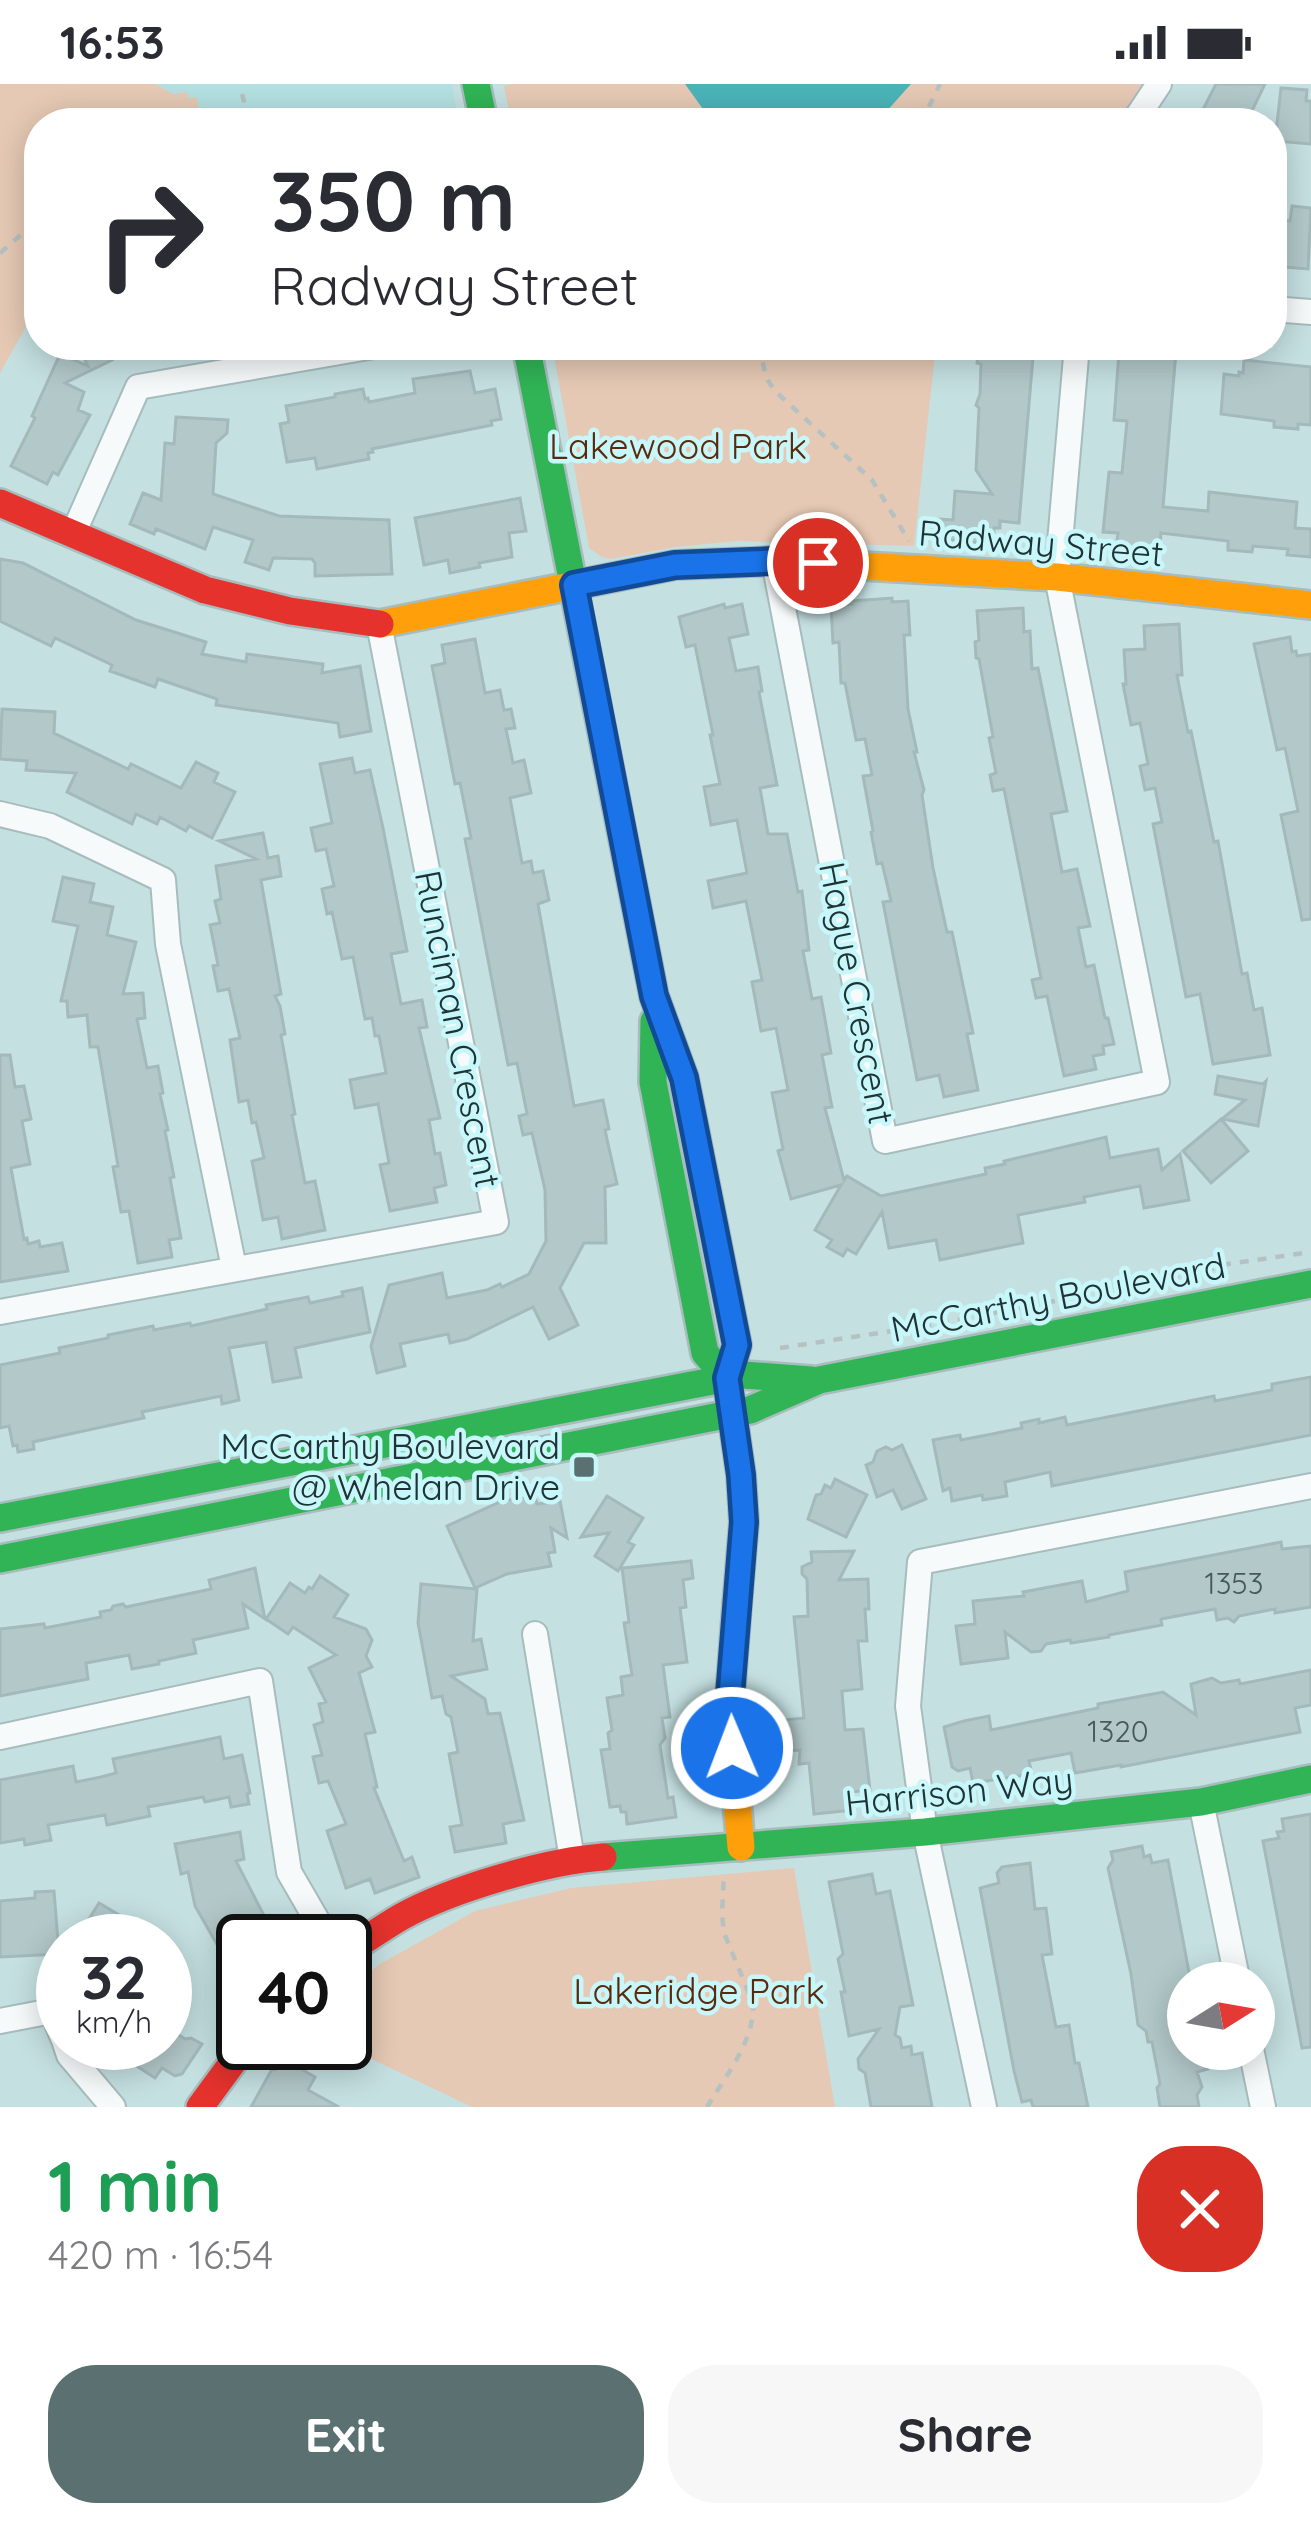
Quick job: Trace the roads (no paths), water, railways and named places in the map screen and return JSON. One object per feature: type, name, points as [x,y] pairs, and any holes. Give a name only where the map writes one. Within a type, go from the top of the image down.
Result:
[{"type":"street","points":[[73,534],[138,387],[294,360]]},
{"type":"street","points":[[529,360],[654,996],[684,1078],[737,1345],[734,1414],[744,1522],[729,1708],[730,1848]]},
{"type":"street","points":[[1057,577],[1076,360]]},
{"type":"street","name":"Radway Street","points":[[0,503],[205,590],[379,624],[675,565],[774,561],[1057,577],[1311,605]]},
{"type":"street","name":"Hague Crescent","points":[[774,561],[885,1141],[1157,1082],[1057,577]]},
{"type":"street","name":"Runciman Crescent","points":[[0,1312],[496,1222],[379,624]]},
{"type":"street","points":[[0,814],[50,826],[163,880],[168,944],[234,1268]]},
{"type":"street","name":"McCarthy Boulevard","points":[[0,1559],[734,1414],[819,1380],[1311,1284]]},
{"type":"street","name":"McCarthy Boulevard","points":[[0,1517],[735,1376],[819,1380]]},
{"type":"street","points":[[984,2107],[925,1832],[908,1706],[920,1562],[1311,1486]]},
{"type":"street","points":[[535,1634],[572,1858]]},
{"type":"street","points":[[0,1737],[260,1681],[290,1872],[314,1914]]},
{"type":"street","name":"Harrison Way","points":[[372,1936],[404,1915],[464,1890],[572,1858],[925,1832],[1201,1802],[1311,1779]]},
{"type":"street","points":[[1201,1802],[1234,1962]]},
{"type":"street","points":[[0,2021],[36,2014]]},
{"type":"street","points":[[82,2070],[113,2107]]},
{"type":"street","points":[[200,2107],[227,2070]]},
{"type":"street","points":[[1255,2070],[1263,2107]]},
{"type":"water","points":[[685,84],[911,84],[889,108],[702,108]]},
{"type":"place","name":"McCarthy Boulevard @ Whelan Drive","points":[[584,1467]]},
{"type":"park label","name":"Lakewood Park","points":[[678,446]]},
{"type":"park label","name":"Lakeridge Park","points":[[699,1991]]}]
